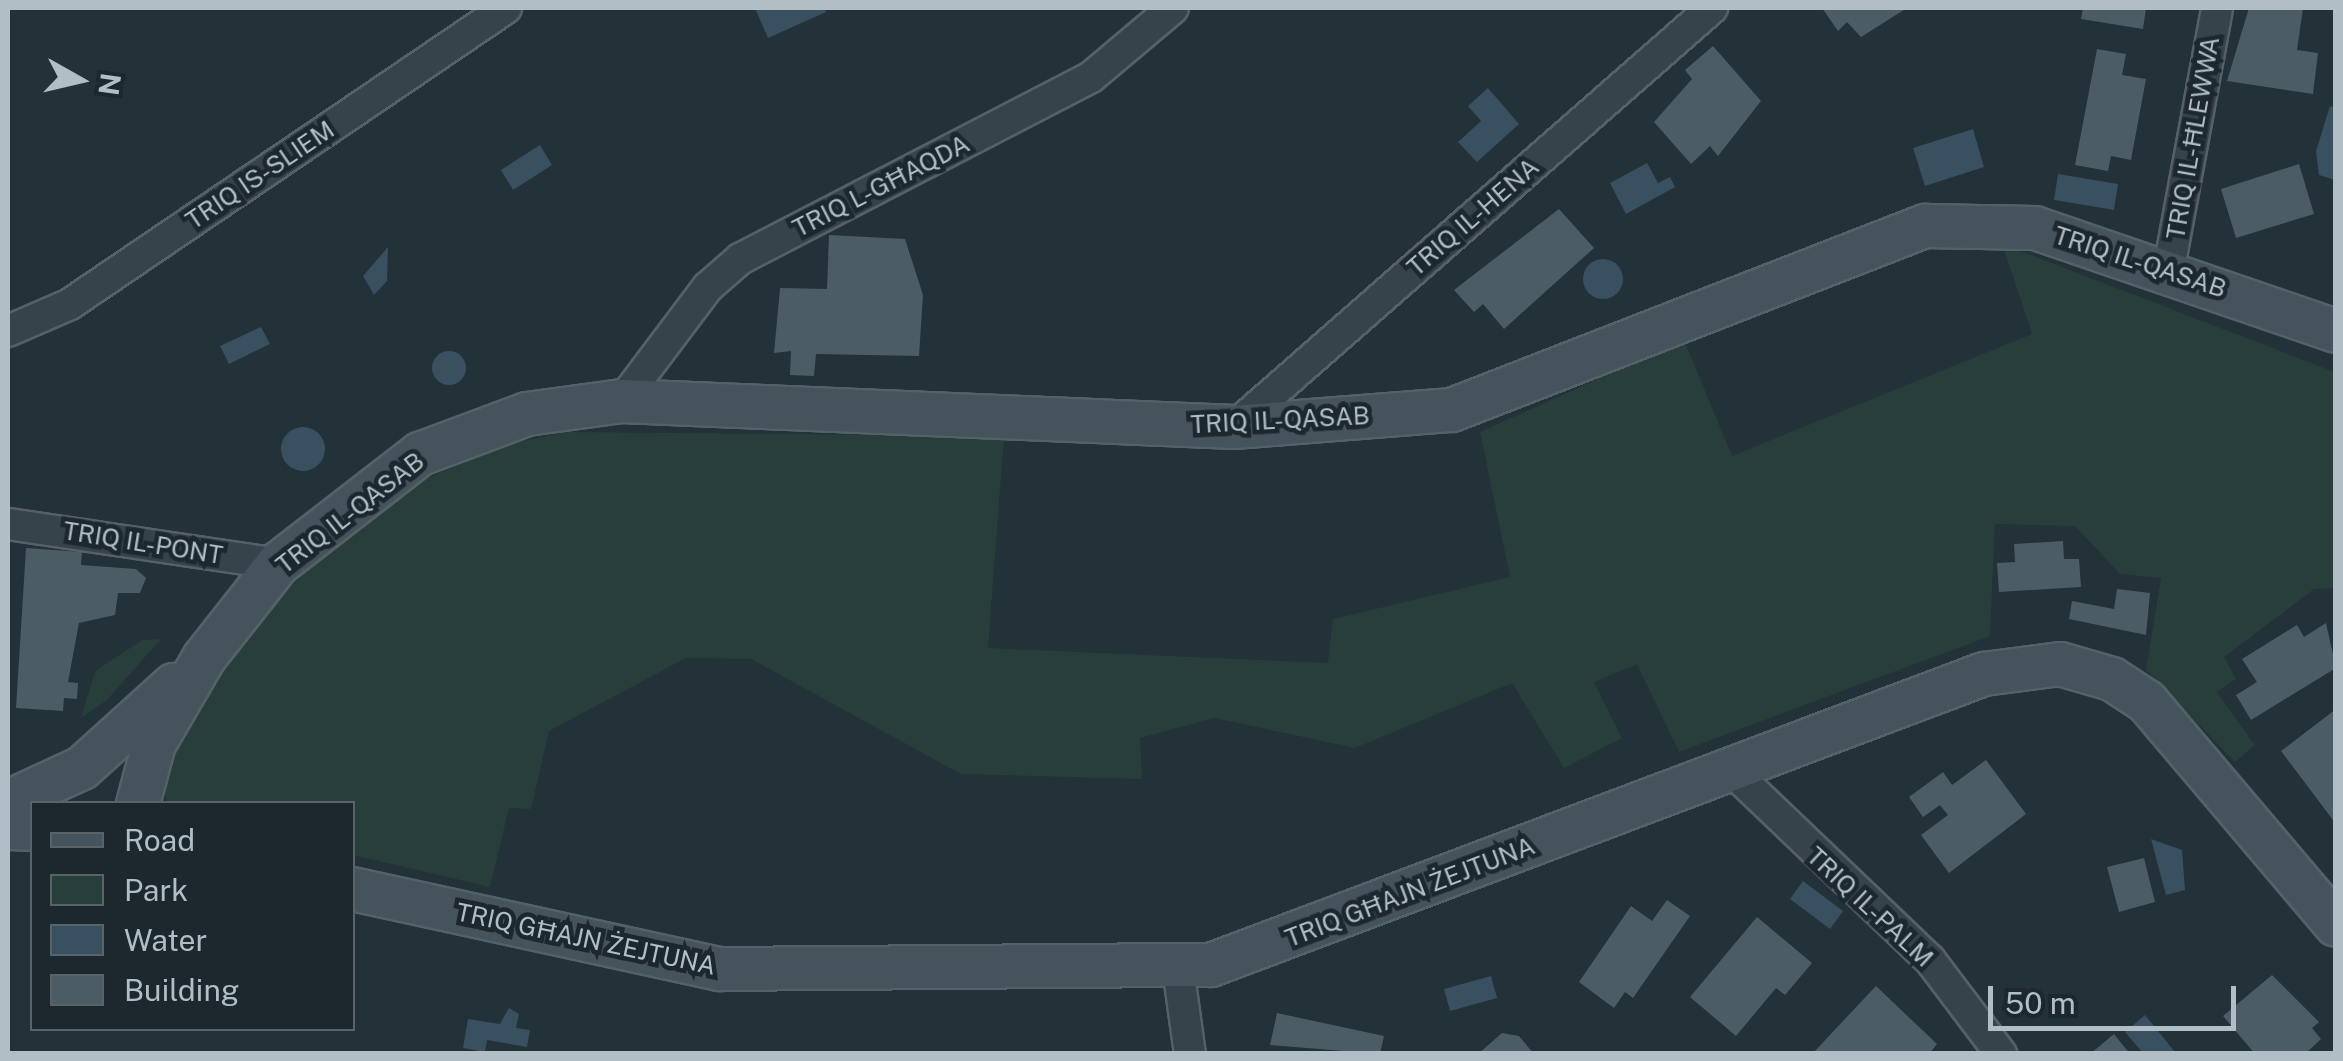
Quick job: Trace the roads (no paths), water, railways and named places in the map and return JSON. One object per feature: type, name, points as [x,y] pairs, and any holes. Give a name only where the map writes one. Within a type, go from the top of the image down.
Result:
[{"type":"street","name":"TRIQ IS-SLIEM","points":[[8,332],[70,304],[506,8]]},
{"type":"street","name":"TRIQ L-GĦAQDA","points":[[622,401],[699,297],[740,259],[1091,77],[1173,8]]},
{"type":"street","name":"TRIQ IL-HENA","points":[[1234,427],[1712,8]]},
{"type":"street","name":"TRIQ IL-ĦLEWWA","points":[[2170,268],[2218,8]]},
{"type":"street","name":"TRIQ IL-QASAB","points":[[139,801],[154,744],[204,658],[278,564],[420,454],[528,414],[622,401],[1234,427],[1452,410],[1925,226],[2035,228],[2170,268],[2336,331]]},
{"type":"street","name":"TRIQ IL-PONT","points":[[8,524],[278,564]]},
{"type":"street","name":"TRIQ IL-QASAB","points":[[8,802],[54,793],[204,658]]},
{"type":"street","name":"TRIQ GĦAJN ŻEJTUNA","points":[[355,890],[719,969],[1178,968],[1291,940],[1729,768],[1984,674],[2060,664],[2112,678],[2147,702],[2336,925]]},
{"type":"street","name":"TRIQ IL-PALM","points":[[1729,768],[1930,960],[2001,1054]]},
{"type":"street","points":[[1178,968],[1190,1054]]},
{"type":"water","points":[[755,8],[824,8],[826,12],[768,38]]},
{"type":"water","points":[[1488,88],[1519,124],[1477,162],[1458,142],[1481,121],[1468,106]]},
{"type":"water","points":[[2330,106],[2335,108],[2335,180],[2319,175],[2316,151]]},
{"type":"water","points":[[1973,129],[1984,167],[1925,186],[1913,148]]},
{"type":"water","points":[[540,145],[552,165],[513,190],[501,170]]},
{"type":"water","points":[[1647,163],[1658,183],[1670,177],[1675,187],[1626,214],[1610,183]]},
{"type":"water","points":[[2058,174],[2118,184],[2114,210],[2054,200]]},
{"type":"water","points":[[388,247],[387,281],[374,295],[363,276]]},
{"type":"water","points":[[1603,259],[1617,265],[1623,279],[1617,293],[1603,299],[1589,293],[1583,279],[1589,265]]},
{"type":"water","points":[[261,327],[270,344],[229,364],[220,346]]},
{"type":"water","points":[[449,351],[461,356],[466,368],[461,380],[449,385],[437,380],[432,368],[437,356]]},
{"type":"water","points":[[303,427],[318,434],[325,449],[318,464],[303,471],[288,464],[281,449],[288,434]]},
{"type":"water","points":[[2151,839],[2182,850],[2185,890],[2166,895]]},
{"type":"water","points":[[1803,881],[1843,911],[1830,929],[1790,899]]},
{"type":"water","points":[[1491,976],[1497,998],[1450,1011],[1444,989]]},
{"type":"water","points":[[509,1008],[519,1014],[516,1028],[530,1030],[527,1047],[487,1040],[485,1052],[463,1048],[468,1019],[500,1024]]},
{"type":"water","points":[[2145,1015],[2174,1053],[2143,1053],[2125,1032]]}]
